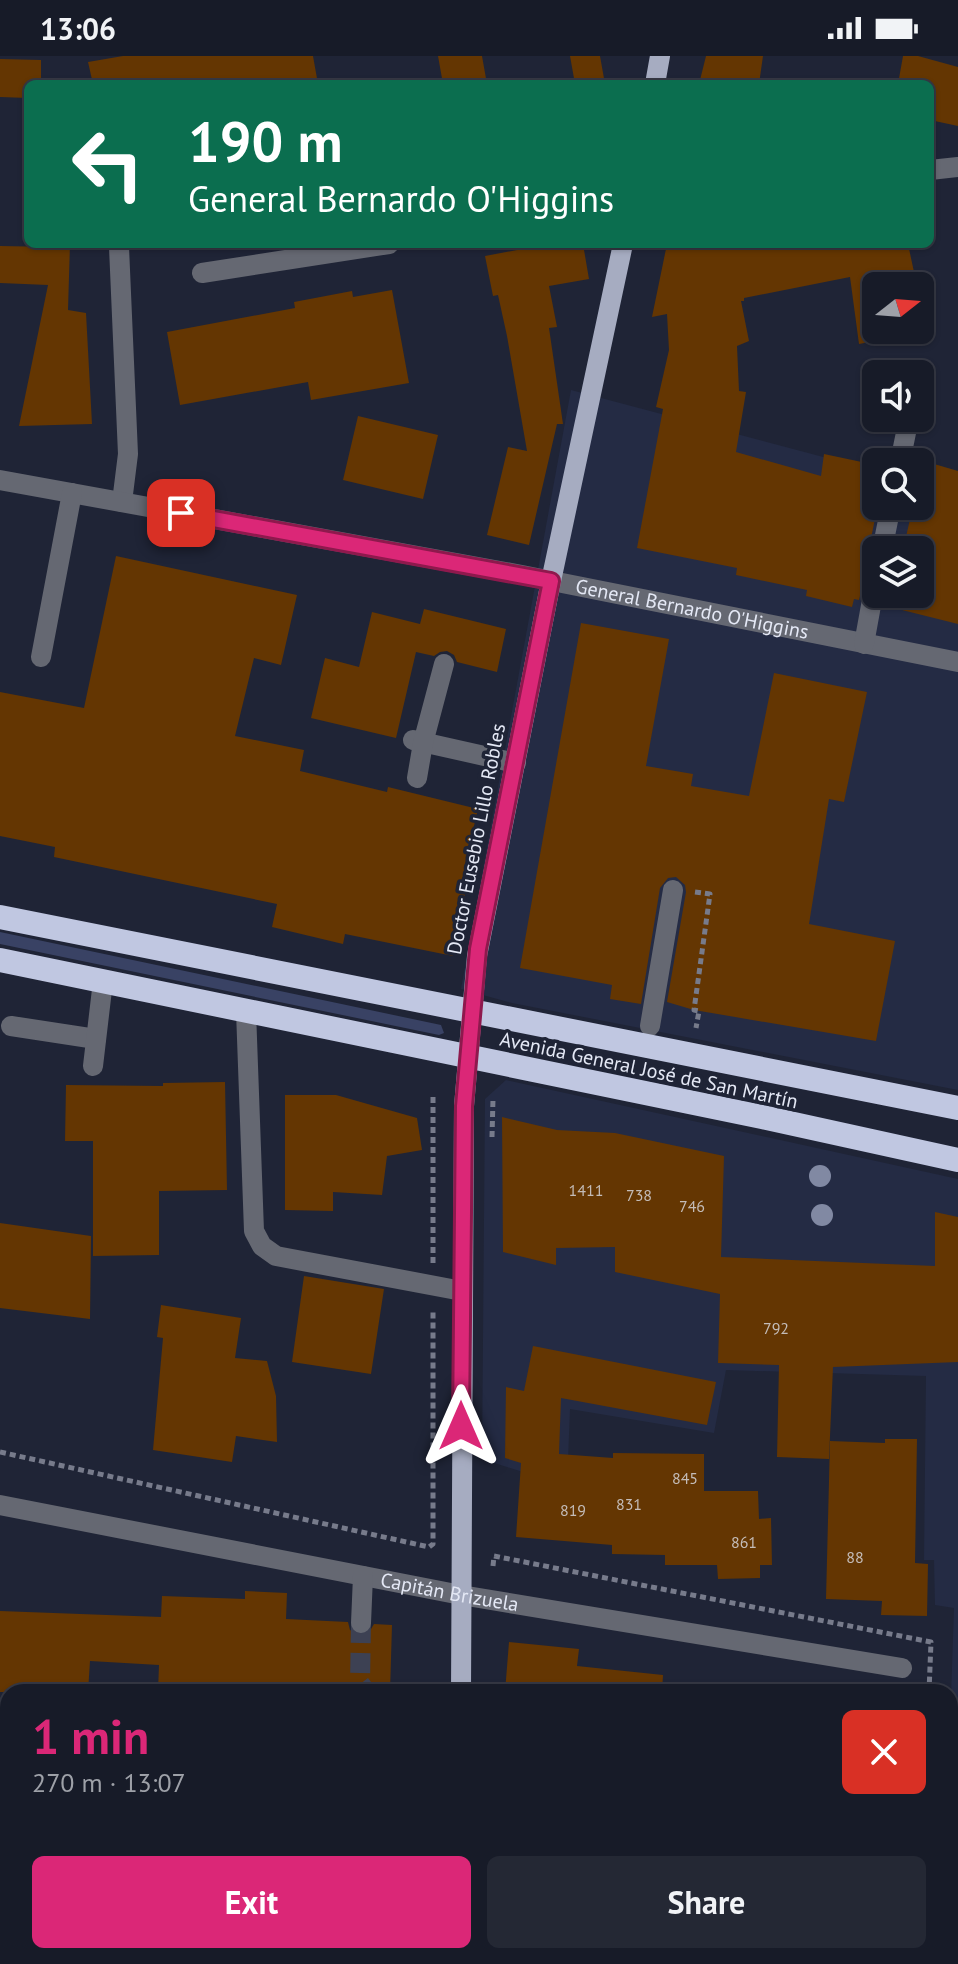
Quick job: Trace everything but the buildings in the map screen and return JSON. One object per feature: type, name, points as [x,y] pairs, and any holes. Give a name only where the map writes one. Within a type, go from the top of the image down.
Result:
[{"type":"highway","name":"Avenida General José de San Martín","points":[[0,917],[958,1108]]},
{"type":"highway","name":"Avenida General José de San Martín","points":[[0,960],[958,1160]]},
{"type":"main road","points":[[656,80],[660,56]]},
{"type":"main road","name":"Doctor Eusebio Lillo Robles","points":[[461,1684],[462,1291],[467,1057],[477,956],[551,581],[622,248]]},
{"type":"street","points":[[934,170],[958,167]]},
{"type":"street","points":[[119,248],[128,454],[122,502]]},
{"type":"street","points":[[202,273],[363,248]]},
{"type":"street","name":"General Bernardo O'Higgins","points":[[0,480],[551,581],[958,662]]},
{"type":"street","points":[[41,657],[72,493]]},
{"type":"street","points":[[864,644],[871,608]]},
{"type":"street","points":[[417,778],[418,741],[444,664]]},
{"type":"street","points":[[418,741],[516,763]]},
{"type":"street","points":[[650,1026],[673,890]]},
{"type":"street","points":[[93,1066],[103,981]]},
{"type":"street","points":[[246,1011],[254,1231],[262,1246],[276,1256],[462,1291]]},
{"type":"street","points":[[11,1026],[96,1039]]},
{"type":"street","name":"Capitán Brizuela","points":[[0,1505],[461,1595],[902,1668]]},
{"type":"street","points":[[361,1623],[363,1576]]},
{"type":"path","points":[[695,1035],[699,1011],[694,1010],[710,894]]},
{"type":"path","points":[[0,1452],[429,1547],[433,1544],[433,1097]]},
{"type":"path","points":[[493,1566],[494,1556],[931,1642],[929,1684]]},
{"type":"shaded area","points":[[571,390],[862,467],[862,520],[934,520],[934,501],[958,492],[958,1090],[512,1003],[461,989]]},
{"type":"shaded area","points":[[0,932],[441,1025],[444,1033],[439,1035],[0,944]]},
{"type":"shaded area","points":[[506,1080],[958,1179],[958,1684],[951,1684],[954,1608],[935,1605],[934,1560],[924,1560],[926,1376],[726,1370],[714,1433],[570,1409],[567,1486],[482,1459],[485,1099]]},
{"type":"tunnel","points":[[360,1684],[361,1623]]},
{"type":"route","points":[[181,513],[551,581],[478,949],[471,1010],[464,1106],[461,1426]]}]
